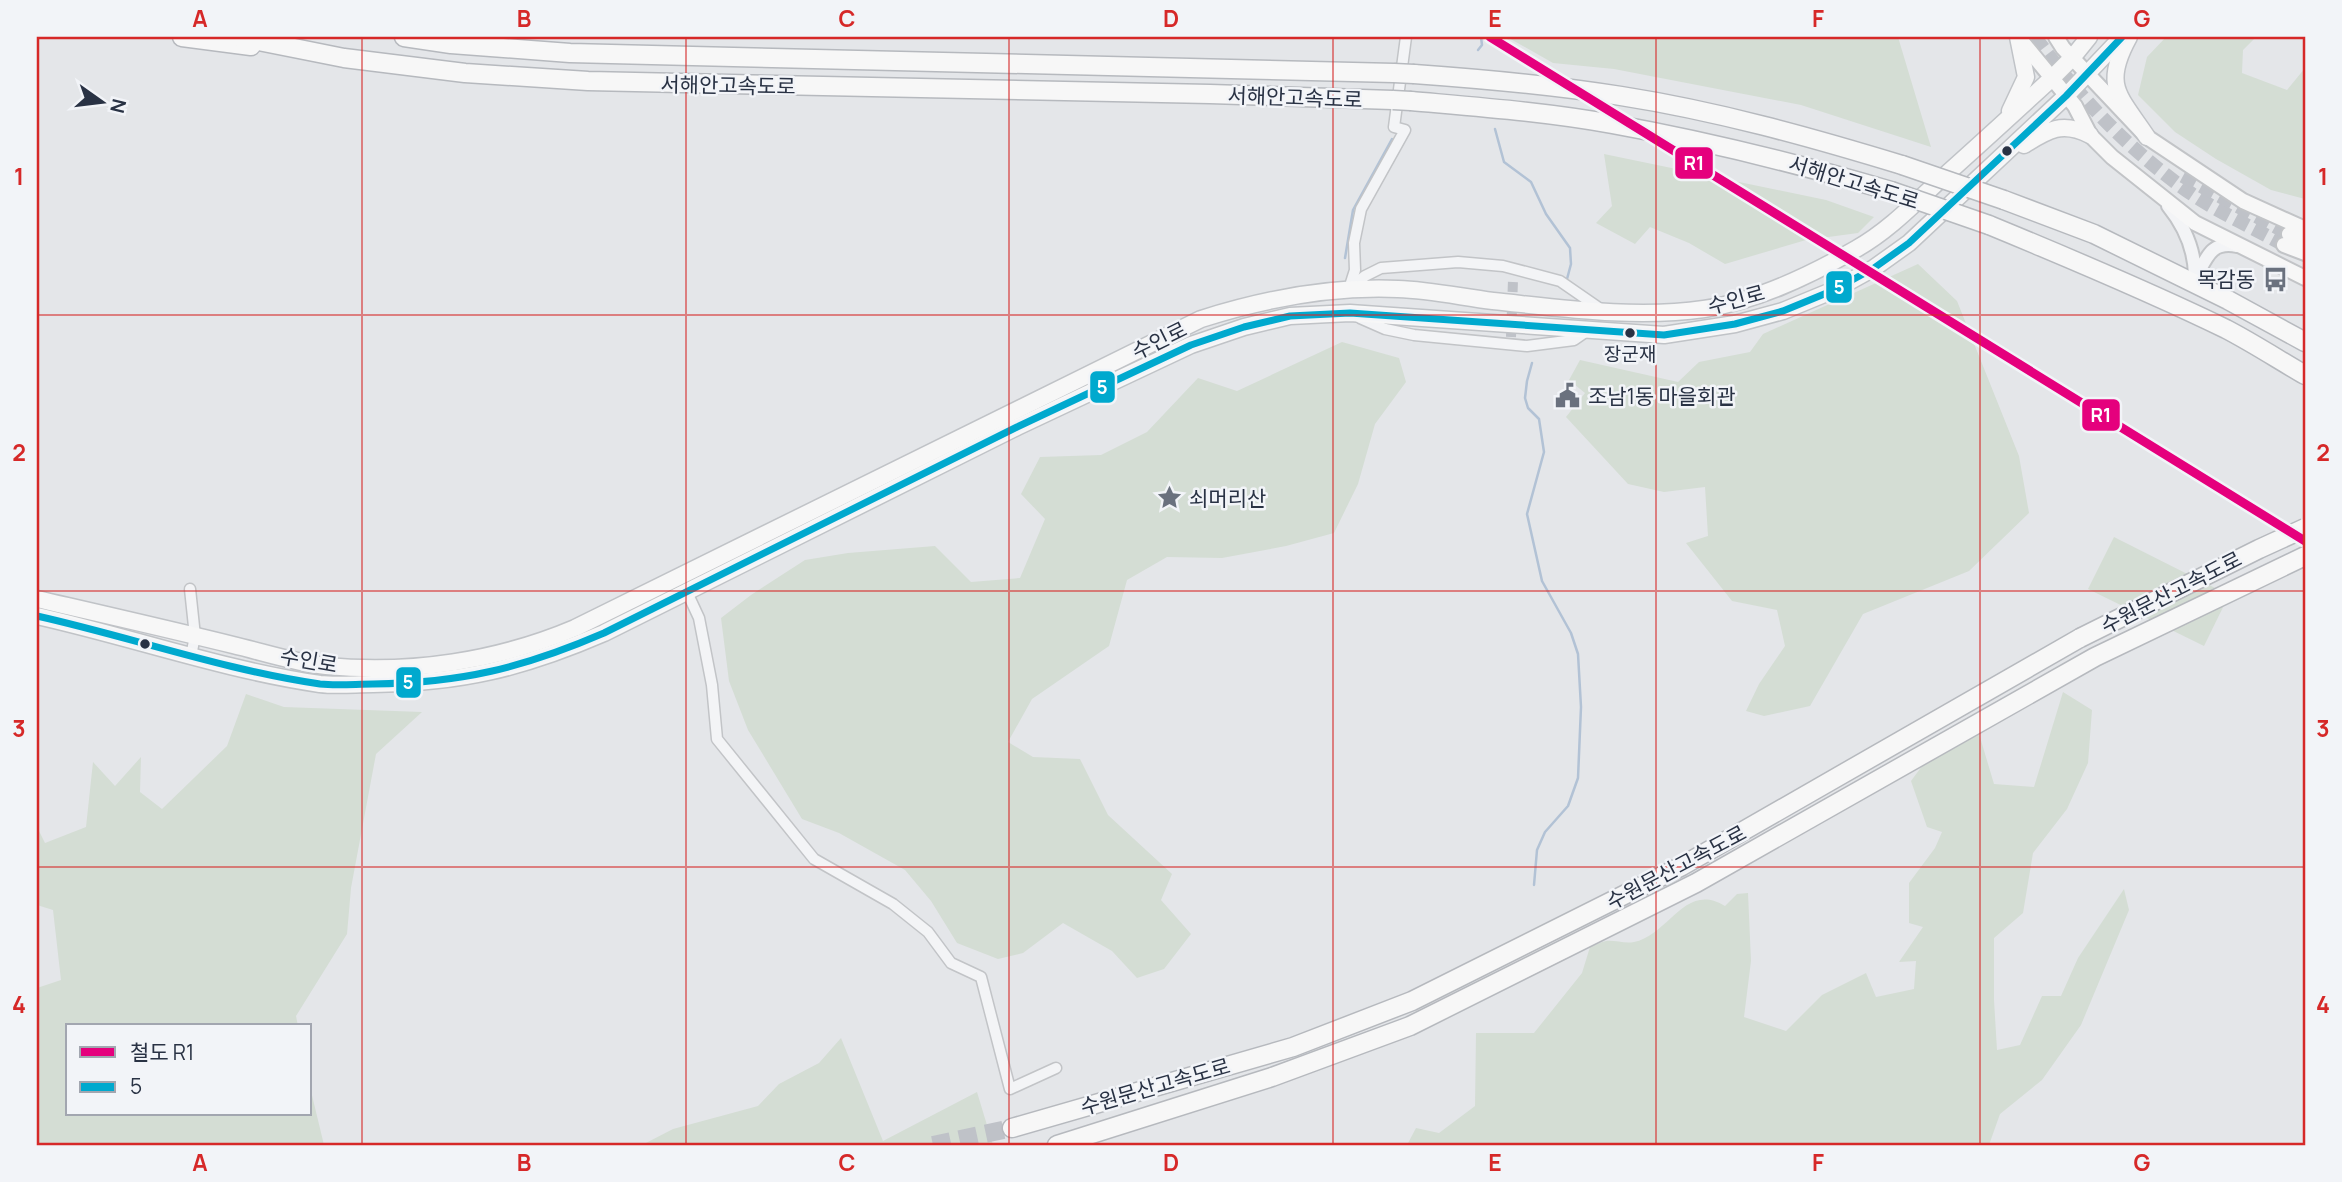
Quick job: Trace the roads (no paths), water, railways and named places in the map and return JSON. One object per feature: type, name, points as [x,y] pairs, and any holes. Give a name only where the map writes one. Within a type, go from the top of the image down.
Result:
[{"type":"highway","points":[[182,37],[344,58]]},
{"type":"highway","name":"서해안고속도로","points":[[239,37],[344,58],[465,73],[588,81],[1393,100],[1609,123],[1730,147],[1891,191],[1989,225],[2169,302],[2229,331],[2305,375]]},
{"type":"highway","name":"서해안고속도로","points":[[404,37],[451,44],[570,53],[1394,73],[1481,79],[1622,96],[1742,121],[1902,165],[2004,200],[2094,234],[2228,300],[2305,342]]},
{"type":"highway","points":[[430,37],[451,44]]},
{"type":"highway","name":"수원문산고속도로","points":[[1012,1128],[1293,1047],[1412,1001],[1682,866],[2080,638],[2305,528]]},
{"type":"highway","name":"수원문산고속도로","points":[[1057,1145],[1272,1077],[1410,1026],[1696,883],[2095,657],[2305,556]]},
{"type":"main road","points":[[2018,37],[2075,106],[2090,135],[2112,157],[2195,223],[2305,278]]},
{"type":"main road","points":[[2003,123],[2026,77],[2018,37]]},
{"type":"main road","points":[[2056,37],[2072,58],[2147,137],[2243,201],[2305,229]]},
{"type":"main road","name":"수인로","points":[[37,616],[191,656],[323,684],[431,682],[506,669],[547,657],[604,634],[682,585],[1201,319],[1246,305],[1349,289],[1399,289],[1492,301],[1603,310],[1703,309],[1764,292],[1817,270],[1858,248],[1891,225],[2051,79],[2089,37]]},
{"type":"main road","name":"수인로","points":[[37,599],[324,666],[429,666],[504,653],[541,643],[682,585],[1191,345],[1244,327],[1290,316],[1350,313],[1664,335],[1735,324],[1783,311],[1834,290],[1874,268],[1909,243],[2066,96],[2122,37]]},
{"type":"main road","points":[[2129,37],[2113,75],[2115,90],[2147,137]]},
{"type":"main road","points":[[1997,161],[2045,132],[2061,127],[2076,128],[2090,135]]},
{"type":"main road","points":[[2305,240],[2287,239],[2305,253]]},
{"type":"street","points":[[1349,289],[1355,270],[1354,243],[1361,209],[1405,130],[1394,127],[1406,37]]},
{"type":"street","points":[[2159,195],[2182,223],[2195,260],[2195,277],[2213,250],[2224,243],[2242,247]]},
{"type":"street","points":[[1349,289],[1381,268],[1458,261],[1514,275],[1560,281],[1603,310]]},
{"type":"street","points":[[1350,313],[1385,328],[1415,335],[1511,341],[1527,346],[1574,340],[1587,331]]},
{"type":"street","points":[[682,585],[699,618],[712,685],[717,739],[814,859],[893,904],[928,932],[951,963],[981,977],[1010,1089],[1056,1068]]},
{"type":"street","points":[[190,589],[195,636],[191,656]]},
{"type":"waterway","points":[[1478,50],[1482,45],[1481,37]]},
{"type":"waterway","points":[[1495,129],[1504,162],[1531,182],[1546,214],[1570,248],[1571,264],[1567,279]]},
{"type":"waterway","points":[[1345,258],[1353,210],[1392,139]]},
{"type":"waterway","points":[[1532,363],[1525,398],[1528,408],[1539,419],[1544,452],[1527,514],[1542,581],[1571,633],[1578,654],[1581,707],[1578,778],[1568,806],[1545,832],[1537,850],[1534,885]]},
{"type":"tunnel","points":[[2035,37],[2086,100],[2123,138],[2164,174],[2198,198],[2284,245]]},
{"type":"tunnel","points":[[2183,176],[2289,234]]},
{"type":"tunnel","points":[[1511,337],[1513,280]]},
{"type":"tunnel","points":[[933,1145],[1012,1128]]},
{"type":"rail line","name":"R1","points":[[1490,37],[2305,541]]},
{"type":"place","name":"목감동","points":[[2275,279]]},
{"type":"place","name":"장군재","points":[[1630,333]]},
{"type":"place","name":"조남1동 마을회관","points":[[1568,396]]},
{"type":"place","name":"쇠머리산","points":[[1169,498]]}]
